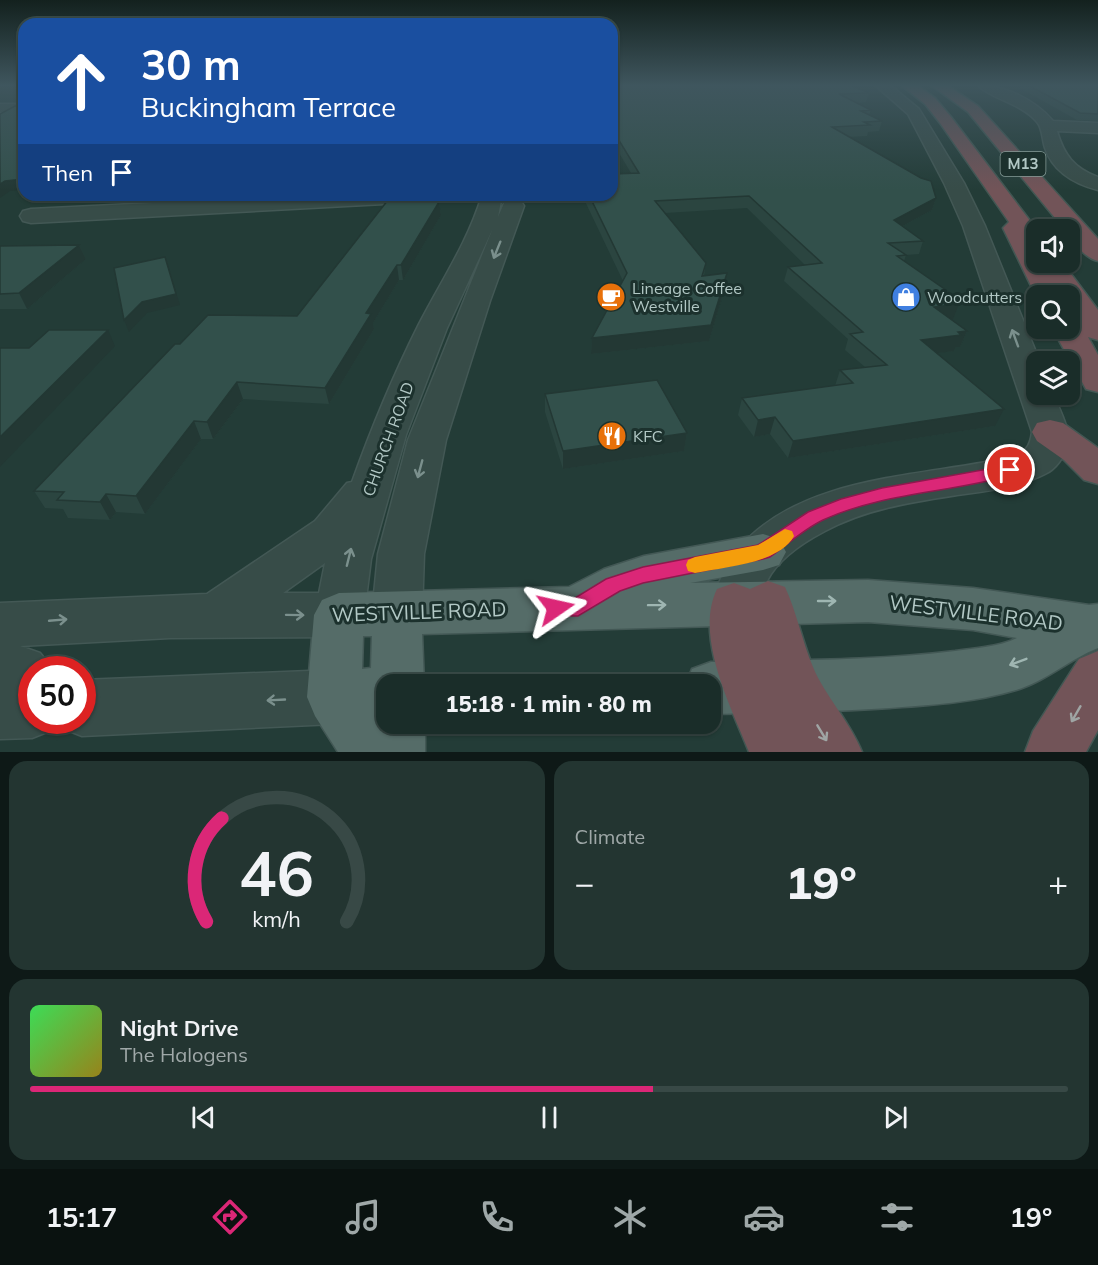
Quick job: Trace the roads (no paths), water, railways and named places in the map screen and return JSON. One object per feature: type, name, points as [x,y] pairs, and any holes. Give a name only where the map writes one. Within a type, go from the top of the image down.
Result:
[{"type":"highway","name":"M13","points":[[946,120],[963,167],[1026,234]]},
{"type":"highway","name":"M13","points":[[983,120],[1098,254]]},
{"type":"highway","points":[[1021,162],[1089,215]]},
{"type":"highway","points":[[963,167],[1043,285]]},
{"type":"highway","points":[[1057,273],[1098,331]]},
{"type":"highway","points":[[1073,339],[1098,382]]},
{"type":"highway","points":[[1050,432],[1077,451],[1098,470]]},
{"type":"highway","points":[[755,586],[738,645],[751,688],[779,752]]},
{"type":"highway","points":[[1054,752],[1095,643]]},
{"type":"highway","points":[[751,688],[833,752]]},
{"type":"main road","name":"WESTVILLE ROAD","points":[[339,615],[578,607],[755,586],[868,601],[928,604],[1095,643]]},
{"type":"main road","points":[[397,614],[397,674]]},
{"type":"main road","name":"CHURCH ROAD","points":[[339,615],[361,695]]},
{"type":"main road","name":"WESTVILLE ROAD","points":[[751,688],[926,680],[1016,664],[1095,643]]},
{"type":"main road","points":[[361,695],[372,752]]},
{"type":"main road","points":[[396,752],[397,734]]},
{"type":"street","points":[[755,586],[814,517],[882,494],[994,475],[1027,466],[1038,460],[1048,449],[1050,432],[974,226],[963,167],[921,120]]},
{"type":"street","points":[[1043,120],[1048,126],[1049,156],[1082,178],[1098,184]]},
{"type":"street","points":[[1048,126],[1098,128]]},
{"type":"street","points":[[31,216],[323,201]]},
{"type":"street","name":"CHURCH ROAD","points":[[339,615],[348,559],[372,481],[407,384],[486,219],[490,201]]},
{"type":"street","points":[[397,614],[401,554],[427,440],[513,201]]},
{"type":"street","points":[[214,616],[330,533],[372,481]]},
{"type":"street","name":"WESTVILLE ROAD","points":[[0,625],[74,619],[339,615]]},
{"type":"street","points":[[0,664],[18,670]]},
{"type":"street","points":[[96,707],[361,695]]},
{"type":"street","points":[[0,711],[18,710]]},
{"type":"place","name":"Lineage Coffee Westville","points":[[611,297]]},
{"type":"place","name":"Woodcutters","points":[[906,297]]},
{"type":"place","name":"KFC","points":[[612,436]]}]
